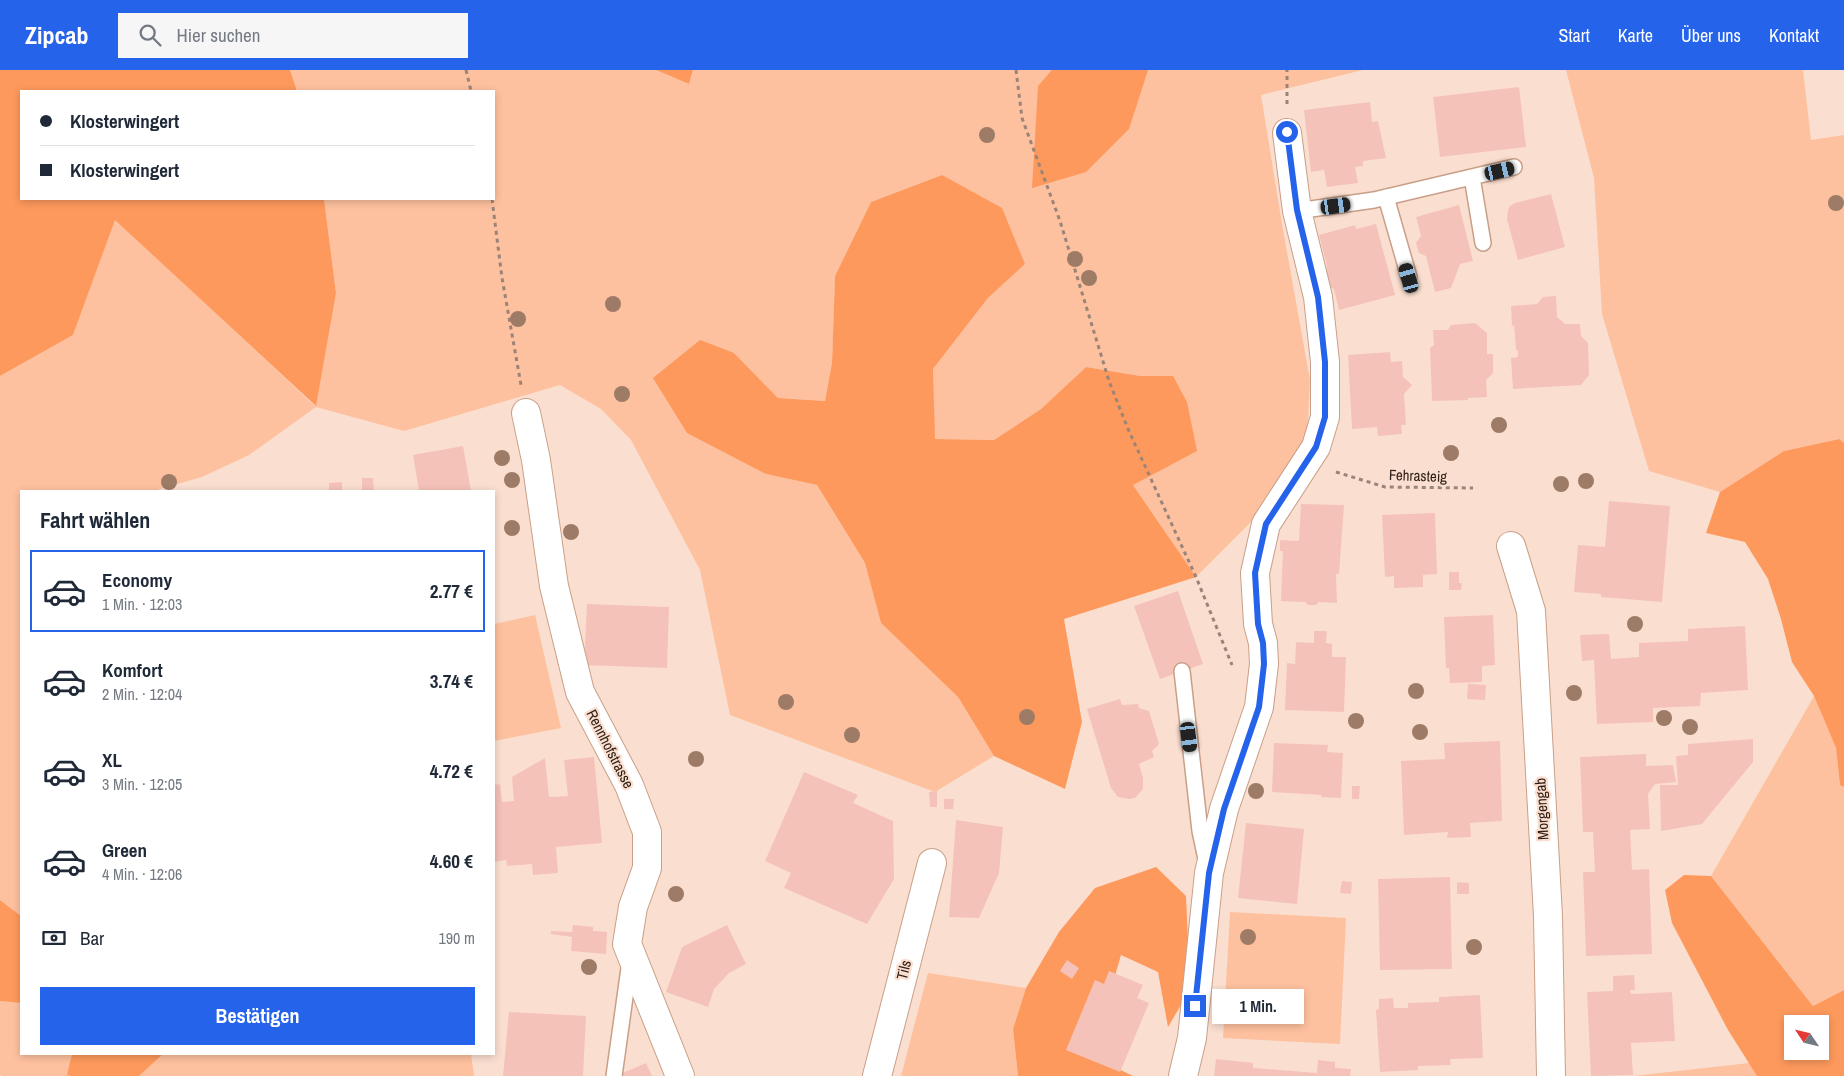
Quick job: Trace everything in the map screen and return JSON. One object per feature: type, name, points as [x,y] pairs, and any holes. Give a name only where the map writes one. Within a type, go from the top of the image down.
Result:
[{"type":"street","points":[[1183,1076],[1192,1038],[1209,873],[1224,809],[1259,707],[1264,664],[1263,643],[1258,624],[1255,573],[1266,524],[1316,447],[1325,417],[1325,362],[1318,297],[1297,210],[1287,132]]},
{"type":"street","name":"Rennhofstrasse","points":[[526,413],[536,460],[554,586],[580,692],[629,784],[647,832],[647,868],[633,907],[627,944],[680,1076]]},
{"type":"street","name":"Morgengab","points":[[1511,546],[1531,611],[1548,916],[1551,1076]]},
{"type":"street","name":"Tils","points":[[877,1076],[932,863]]},
{"type":"lane","points":[[1297,210],[1386,197],[1514,168]]},
{"type":"lane","points":[[1472,177],[1483,243]]},
{"type":"lane","points":[[1386,197],[1409,278]]},
{"type":"lane","points":[[1182,671],[1200,831],[1209,873]]},
{"type":"lane","points":[[614,1076],[632,954]]},
{"type":"path","points":[[466,70],[471,90]]},
{"type":"path","points":[[1016,70],[1022,118],[1060,221],[1109,381],[1128,429],[1200,586],[1233,668]]},
{"type":"path","points":[[492,200],[502,278],[526,413]]},
{"type":"path","name":"Fehrasteig","points":[[1305,463],[1385,487],[1473,488]]},
{"type":"shaded area","points":[[0,70],[290,70],[297,90],[20,90],[20,200],[324,200],[336,293],[316,406],[115,220],[73,335],[0,376]]},
{"type":"shaded area","points":[[290,70],[656,70],[689,84],[693,70],[1363,70],[1261,95],[1310,380],[1307,440],[1262,511],[1196,577],[1133,485],[1173,376],[1140,376],[1086,367],[1041,409],[994,440],[934,439],[933,369],[988,298],[1025,264],[942,175],[871,202],[835,276],[832,363],[825,401],[778,398],[734,353],[766,474],[817,485],[865,563],[881,623],[958,697],[994,756],[935,792],[730,715],[700,570],[631,440],[601,409],[560,385],[404,431],[316,407],[249,455],[202,477],[156,490],[20,490],[20,915],[0,900],[0,376],[73,335],[115,219],[315,406],[336,293],[324,200],[495,200],[495,90],[297,90]]},
{"type":"shaded area","points":[[656,70],[693,70],[689,84]]},
{"type":"shaded area","points":[[1052,70],[1148,70],[1129,129],[1086,172],[1032,188],[1038,86]]},
{"type":"shaded area","points":[[1566,70],[1803,70],[1811,140],[1844,135],[1844,443],[1838,439],[1784,451],[1720,492],[1649,471],[1602,314],[1594,178]]},
{"type":"shaded area","points":[[942,175],[1002,208],[1025,264],[988,298],[933,369],[935,439],[994,440],[1041,409],[1086,367],[1140,376],[1173,376],[1187,402],[1197,451],[1133,485],[1196,577],[1064,619],[1082,722],[1065,789],[994,756],[958,697],[881,623],[865,563],[817,485],[766,474],[687,433],[653,378],[700,340],[734,353],[778,398],[825,401],[832,363],[835,276],[871,202]]},
{"type":"shaded area","points":[[1839,439],[1844,443],[1844,787],[1840,785],[1836,748],[1814,696],[1792,662],[1768,579],[1745,542],[1706,533],[1720,492],[1784,451]]},
{"type":"shaded area","points":[[535,615],[561,728],[495,741],[495,624]]},
{"type":"shaded area","points":[[1814,696],[1836,748],[1840,785],[1844,787],[1844,990],[1813,1006],[1711,876]]},
{"type":"shaded area","points":[[1156,867],[1186,896],[1188,941],[1181,1005],[1168,1027],[1158,972],[1121,955],[1092,1056],[1133,1076],[1018,1076],[1013,1029],[1026,988],[1059,932],[1095,888]]},
{"type":"shaded area","points":[[1684,875],[1711,876],[1813,1006],[1844,990],[1844,1076],[1757,1076],[1728,1030],[1672,923],[1665,890]]},
{"type":"shaded area","points":[[0,900],[20,915],[20,1003],[0,1001]]},
{"type":"shaded area","points":[[1230,912],[1346,918],[1340,1044],[1223,1038]]},
{"type":"shaded area","points":[[928,973],[1026,988],[1013,1029],[1018,1076],[901,1076]]},
{"type":"shaded area","points":[[0,1001],[20,1003],[20,1055],[72,1055],[68,1075],[71,1076],[1,1076]]},
{"type":"shaded area","points":[[72,1055],[162,1055],[139,1076],[67,1075]]},
{"type":"shaded area","points":[[162,1055],[471,1055],[474,1076],[139,1076]]},
{"type":"shaded area","points":[[1749,1063],[1758,1076],[1633,1076]]},
{"type":"building","points":[[1519,87],[1526,147],[1440,157],[1433,97]]},
{"type":"building","points":[[1370,102],[1372,122],[1378,121],[1386,158],[1363,161],[1363,166],[1355,167],[1358,183],[1327,187],[1324,170],[1311,172],[1304,110]]},
{"type":"building","points":[[1551,194],[1565,247],[1518,260],[1507,219],[1510,206]]},
{"type":"building","points":[[1459,205],[1473,261],[1460,264],[1451,288],[1435,292],[1426,256],[1419,253],[1416,243],[1421,236],[1416,217]]},
{"type":"building","points":[[1376,224],[1395,295],[1339,310],[1334,289],[1330,287],[1319,235],[1355,225],[1356,229]]},
{"type":"building","points":[[1556,296],[1557,317],[1565,324],[1580,324],[1581,336],[1588,343],[1589,375],[1581,385],[1513,389],[1511,358],[1518,357],[1518,350],[1516,350],[1514,325],[1512,326],[1511,306],[1537,304],[1543,297]]},
{"type":"building","points":[[1475,323],[1487,333],[1487,354],[1493,354],[1493,373],[1486,380],[1487,397],[1468,398],[1468,400],[1432,401],[1430,348],[1434,345],[1433,330],[1448,330],[1451,325]]},
{"type":"building","points":[[1390,352],[1391,362],[1402,361],[1403,377],[1412,385],[1404,394],[1406,425],[1401,425],[1402,434],[1378,436],[1377,427],[1352,429],[1348,355]]},
{"type":"building","points":[[463,446],[471,490],[419,490],[413,455]]},
{"type":"building","points":[[362,478],[373,478],[374,490],[362,490]]},
{"type":"building","points":[[342,482],[342,490],[329,490],[329,483]]},
{"type":"building","points":[[1609,501],[1670,506],[1662,602],[1601,597],[1601,594],[1574,592],[1578,545],[1605,547]]},
{"type":"building","points":[[1301,504],[1344,505],[1339,574],[1336,574],[1337,603],[1319,602],[1316,605],[1308,605],[1305,602],[1281,601],[1283,551],[1280,551],[1280,540],[1299,541]]},
{"type":"building","points":[[1435,513],[1437,574],[1423,575],[1423,587],[1394,588],[1394,576],[1385,577],[1382,515]]},
{"type":"building","points":[[1449,572],[1459,572],[1459,583],[1462,583],[1461,590],[1449,590]]},
{"type":"building","points":[[1178,591],[1203,664],[1160,679],[1134,606]]},
{"type":"building","points":[[587,604],[669,607],[667,668],[584,665]]},
{"type":"building","points":[[1493,615],[1495,665],[1482,666],[1482,682],[1450,683],[1449,668],[1446,668],[1444,617]]},
{"type":"building","points":[[1745,626],[1748,690],[1701,693],[1700,706],[1653,708],[1653,722],[1597,724],[1594,660],[1582,661],[1580,635],[1609,634],[1611,659],[1639,657],[1639,643],[1688,641],[1688,629]]},
{"type":"building","points":[[1314,631],[1327,631],[1326,643],[1332,644],[1332,657],[1346,657],[1344,712],[1285,710],[1287,663],[1295,664],[1296,642],[1314,643]]},
{"type":"building","points":[[1468,684],[1486,685],[1485,700],[1467,699]]},
{"type":"building","points":[[1120,699],[1122,705],[1138,704],[1139,708],[1149,711],[1159,744],[1152,751],[1154,757],[1139,764],[1143,778],[1143,789],[1135,798],[1129,799],[1118,797],[1111,788],[1087,709]]},
{"type":"building","points":[[1753,739],[1753,762],[1702,824],[1661,831],[1660,785],[1678,785],[1676,756],[1688,755],[1688,744]]},
{"type":"building","points":[[1500,741],[1502,821],[1470,823],[1471,837],[1447,838],[1448,832],[1404,835],[1401,761],[1445,759],[1444,743]]},
{"type":"building","points":[[1274,743],[1328,745],[1327,752],[1343,753],[1341,798],[1272,792]]},
{"type":"building","points":[[1646,754],[1646,766],[1673,765],[1676,782],[1655,784],[1648,794],[1650,829],[1630,830],[1632,870],[1649,869],[1652,954],[1586,956],[1583,872],[1595,872],[1593,832],[1583,832],[1580,757]]},
{"type":"building","points":[[594,757],[602,843],[556,847],[558,873],[533,875],[532,864],[507,866],[506,860],[495,862],[495,785],[500,784],[502,802],[514,801],[512,777],[545,758],[549,797],[568,796],[564,760]]},
{"type":"building","points":[[804,772],[858,795],[853,803],[893,821],[894,879],[867,924],[784,888],[791,873],[765,861]]},
{"type":"building","points":[[1352,786],[1360,786],[1359,799],[1352,799]]},
{"type":"building","points":[[937,791],[937,807],[930,807],[929,792]]},
{"type":"building","points":[[944,799],[954,799],[953,809],[944,809]]},
{"type":"building","points":[[956,820],[1003,827],[999,873],[979,918],[949,917]]},
{"type":"building","points":[[1246,823],[1304,829],[1297,904],[1238,898]]},
{"type":"building","points":[[1450,877],[1452,969],[1380,970],[1378,879]]},
{"type":"building","points":[[1342,881],[1352,882],[1351,894],[1340,893]]},
{"type":"building","points":[[1457,882],[1469,883],[1469,894],[1457,894]]},
{"type":"building","points":[[573,925],[593,927],[593,931],[607,932],[606,954],[571,951],[572,937],[551,934],[551,931],[572,932]]},
{"type":"building","points":[[727,925],[746,964],[729,973],[714,989],[708,1007],[666,992],[682,947]]},
{"type":"building","points":[[1067,960],[1079,968],[1072,979],[1060,971]]},
{"type":"building","points":[[1109,971],[1143,985],[1137,998],[1149,1003],[1120,1072],[1066,1050],[1095,980],[1104,984]]},
{"type":"building","points":[[1634,975],[1635,990],[1630,990],[1631,994],[1672,992],[1675,1041],[1631,1043],[1633,1075],[1591,1076],[1587,992],[1613,991],[1613,976]]},
{"type":"building","points":[[1480,995],[1483,1058],[1450,1059],[1451,1065],[1418,1066],[1418,1070],[1380,1072],[1376,1010],[1379,1009],[1379,999],[1393,998],[1394,1008],[1408,1008],[1408,1003],[1439,1002],[1439,997]]},
{"type":"building","points":[[509,1012],[586,1016],[583,1076],[503,1076]]},
{"type":"building","points":[[1216,1059],[1253,1063],[1253,1068],[1317,1073],[1318,1060],[1335,1062],[1335,1068],[1351,1069],[1350,1076],[1214,1076]]},
{"type":"building","points":[[646,1063],[652,1076],[616,1076]]},
{"type":"route","points":[[1195,1006],[1209,873],[1224,809],[1259,707],[1264,664],[1263,643],[1258,624],[1255,573],[1266,524],[1316,447],[1325,417],[1325,362],[1318,297],[1297,210],[1287,132]]}]
